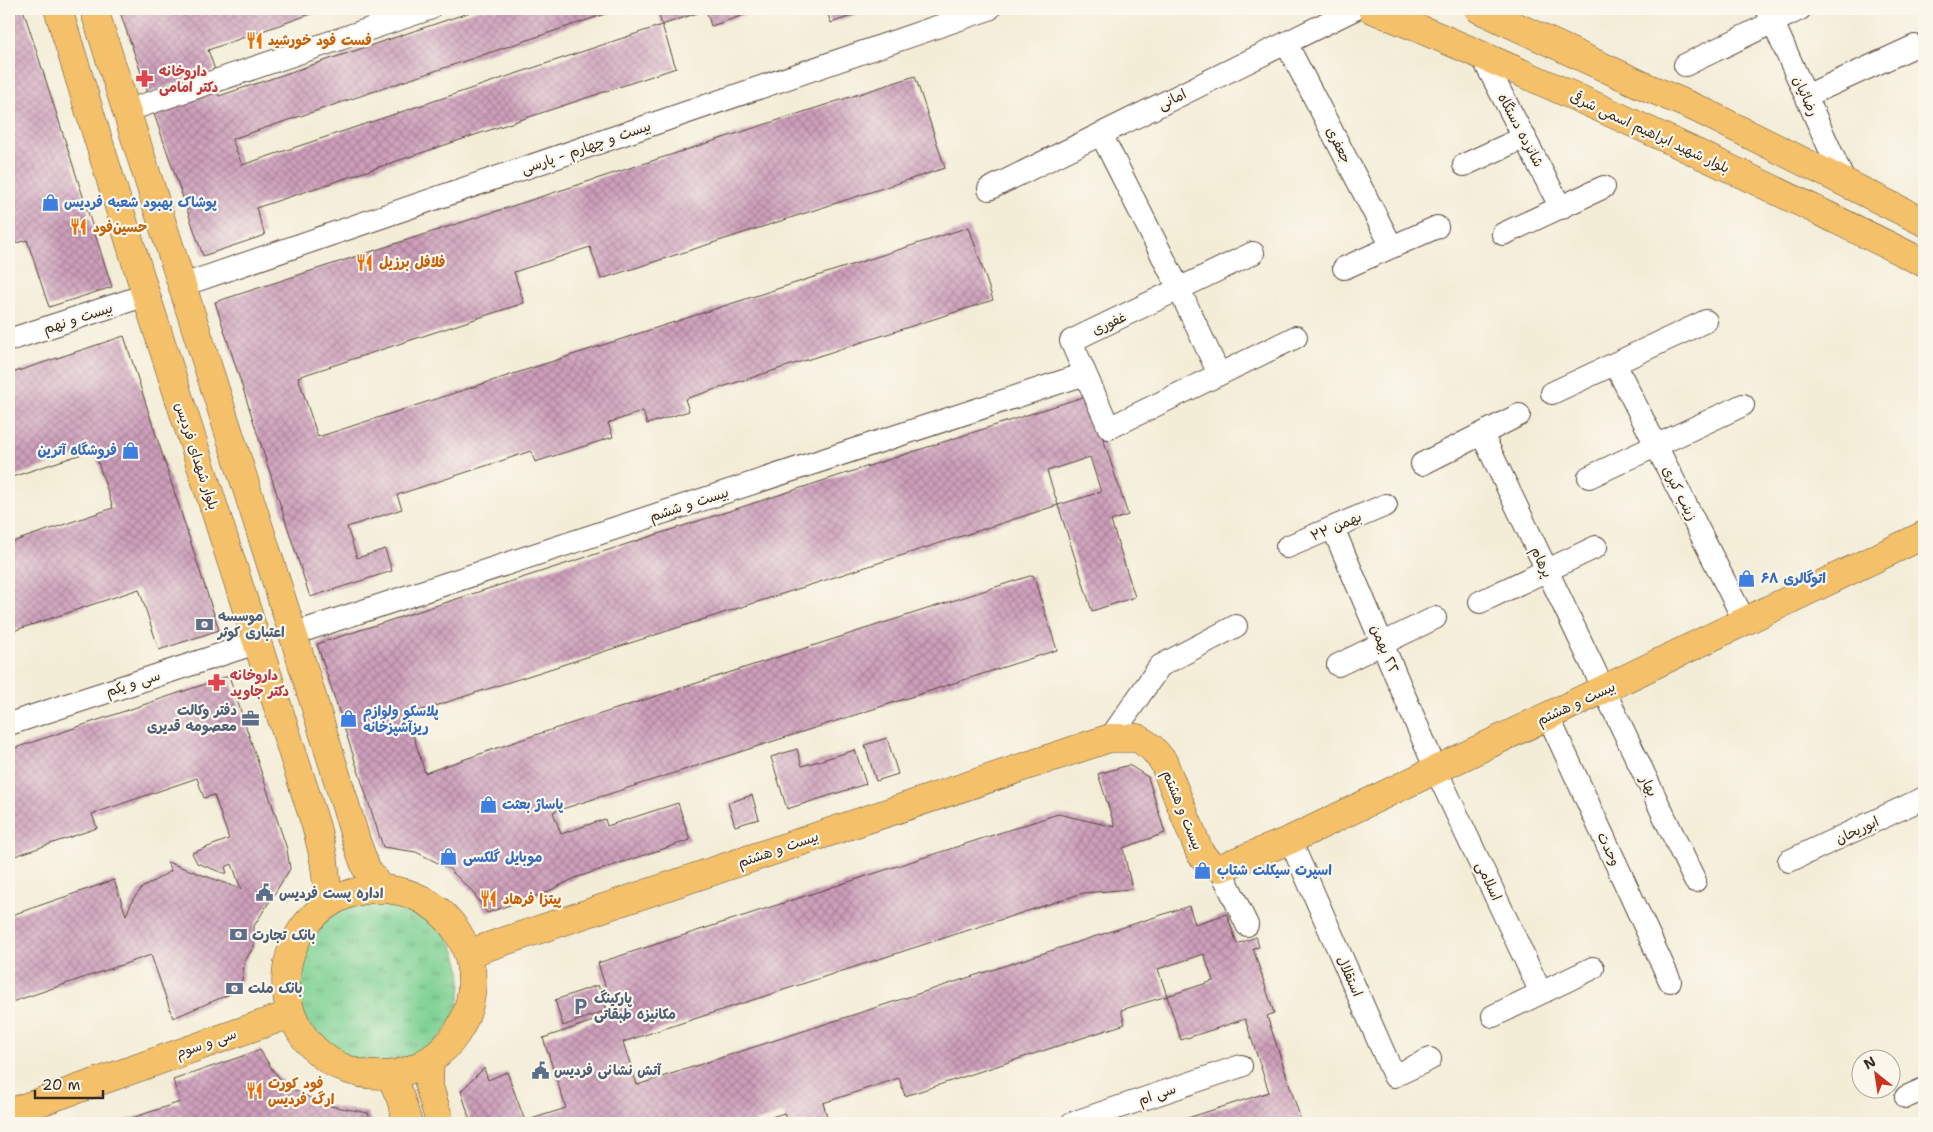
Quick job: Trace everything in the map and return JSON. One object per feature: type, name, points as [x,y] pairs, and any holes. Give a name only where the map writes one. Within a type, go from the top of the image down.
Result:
[{"type":"main road","name":"بلوار شهدای فردیس","points":[[58,9],[146,295],[324,857],[327,904]]},
{"type":"main road","points":[[94,9],[293,634],[357,843],[366,868],[380,888]]},
{"type":"main road","name":"بلوار شهید ابراهیم اسمی شرقی","points":[[1372,9],[1480,53],[1773,188],[1924,263]]},
{"type":"main road","points":[[1479,9],[1698,109],[1924,222]]},
{"type":"main road","name":"بیست و هشتم","points":[[469,953],[1110,738],[1138,738],[1152,748],[1163,761],[1200,853],[1209,863],[1220,868],[1290,840],[1924,535]]},
{"type":"main road","points":[[380,888],[408,892],[433,905],[453,924],[469,953],[473,980],[468,1011],[453,1039],[430,1060],[410,1070],[390,1075],[358,1073],[330,1061],[306,1041],[291,1014],[286,990],[287,965],[295,942],[308,921],[327,904],[352,893],[380,888]]},
{"type":"main road","name":"سی و سوم","points":[[9,1113],[291,1014]]},
{"type":"main road","points":[[430,1060],[429,1086],[440,1123]]},
{"type":"main road","points":[[390,1075],[400,1097],[408,1123]]},
{"type":"street","points":[[126,111],[429,9]]},
{"type":"street","name":"بیست و چهارم - پارسی","points":[[182,285],[989,9]]},
{"type":"street","name":"امانی","points":[[989,189],[1354,9]]},
{"type":"street","points":[[1685,65],[1770,15],[1800,9]]},
{"type":"street","name":"رضائیان","points":[[1770,15],[1845,183]]},
{"type":"street","name":"جعفری","points":[[1286,43],[1392,247]]},
{"type":"street","points":[[1806,96],[1915,46]]},
{"type":"street","name":"شانزده دستگاه","points":[[1480,53],[1561,208]]},
{"type":"street","points":[[1101,134],[1179,289],[1219,374]]},
{"type":"street","points":[[1464,165],[1525,137]]},
{"type":"street","points":[[1503,234],[1604,187]]},
{"type":"street","points":[[1344,268],[1437,226]]},
{"type":"street","points":[[1179,289],[1254,253]]},
{"type":"street","name":"غفوری","points":[[1085,374],[1071,340],[1179,289]]},
{"type":"street","name":"بیست و نهم","points":[[9,340],[146,295]]},
{"type":"street","points":[[1552,393],[1706,321]]},
{"type":"street","points":[[1085,374],[1109,428],[1296,336]]},
{"type":"street","name":"زینب کبری","points":[[1615,364],[1745,622]]},
{"type":"street","name":"بیست و ششم","points":[[293,634],[1085,374]]},
{"type":"street","points":[[1589,477],[1743,404]]},
{"type":"street","points":[[1422,464],[1519,416]]},
{"type":"street","name":"پرهام","points":[[1482,434],[1602,690]]},
{"type":"street","name":"۲۲ بهمن","points":[[1287,547],[1386,505]]},
{"type":"street","name":"٢٢ بهمن","points":[[1333,528],[1436,770]]},
{"type":"street","points":[[1480,602],[1596,547]]},
{"type":"street","points":[[1338,665],[1435,618]]},
{"type":"street","points":[[1110,738],[1160,666],[1236,626]]},
{"type":"street","name":"سی و یکم","points":[[9,724],[256,642]]},
{"type":"street","name":"بهار","points":[[1602,690],[1695,881]]},
{"type":"street","name":"وحدت","points":[[1548,716],[1670,981]]},
{"type":"street","name":"اسلامی","points":[[1436,770],[1541,993]]},
{"type":"street","name":"ابوریحان","points":[[1789,861],[1924,798]]},
{"type":"street","name":"استقلال","points":[[1290,840],[1394,1076],[1430,1059]]},
{"type":"street","points":[[1220,868],[1247,925]]},
{"type":"street","points":[[1493,1016],[1593,968]]},
{"type":"street","name":"سی ام","points":[[1072,1123],[1242,1066]]},
{"type":"green space","points":[[371,900],[387,900],[410,906],[425,914],[437,924],[447,936],[455,951],[461,974],[461,990],[455,1013],[447,1028],[437,1040],[425,1050],[410,1058],[387,1064],[371,1064],[348,1058],[333,1050],[311,1028],[301,1006],[297,990],[297,974],[303,951],[311,936],[333,914],[355,904]]},
{"type":"building","points":[[9,9],[23,9],[112,287],[49,307],[27,240],[9,245]]},
{"type":"building","points":[[119,9],[325,9],[208,50],[215,70],[148,93]]},
{"type":"building","points":[[480,9],[620,9],[232,139],[242,165],[662,25],[676,68],[256,208],[265,235],[203,256],[152,108],[215,87],[219,96]]},
{"type":"building","points":[[657,9],[755,9],[756,11],[711,26],[706,10],[662,25]]},
{"type":"building","points":[[805,9],[821,9],[807,14]]},
{"type":"building","points":[[826,9],[871,9],[831,23]]},
{"type":"building","points":[[915,76],[945,168],[601,279],[590,247],[514,272],[524,303],[298,377],[318,437],[969,227],[993,300],[685,399],[689,411],[647,424],[643,411],[608,423],[613,437],[535,462],[531,451],[397,495],[402,509],[347,527],[357,558],[385,549],[392,571],[310,597],[215,302]]},
{"type":"building","points":[[124,336],[219,630],[159,650],[139,589],[10,632],[11,637],[9,637],[9,543],[113,508],[94,450],[9,478],[9,374]]},
{"type":"building","points":[[1089,395],[1128,515],[1111,521],[1135,597],[1092,611],[1058,505],[407,715],[425,773],[529,737],[1033,575],[1057,650],[553,812],[561,834],[605,819],[607,826],[678,803],[690,840],[575,878],[547,892],[487,913],[472,891],[448,868],[416,852],[383,847],[317,644]],"holes":[[[1090,457],[1101,492],[1058,505],[1047,471]]]},
{"type":"building","points":[[229,676],[287,849],[290,869],[254,926],[254,946],[244,963],[242,980],[230,994],[173,1018],[151,955],[9,1003],[9,916],[114,880],[126,915],[133,899],[142,888],[171,871],[167,862],[241,889],[232,864],[225,867],[227,873],[223,873],[197,863],[192,853],[229,839],[214,795],[204,798],[197,778],[92,814],[97,828],[9,858],[9,750]]},
{"type":"building","points":[[887,738],[898,774],[876,781],[865,745]]},
{"type":"building","points":[[797,749],[802,766],[855,750],[866,784],[787,809],[771,757]]},
{"type":"building","points":[[1129,765],[1148,777],[1165,833],[1123,848],[1132,889],[1083,893],[623,1042],[637,1085],[1189,906],[1195,924],[1227,914],[1237,944],[1256,937],[1259,947],[1253,948],[1274,1013],[1267,1016],[1302,1123],[1172,1123],[1269,1092],[1245,1019],[1181,1040],[1167,996],[1121,1010],[1125,1024],[905,1096],[899,1078],[823,1103],[829,1123],[787,1123],[784,1113],[753,1123],[471,1123],[461,1091],[484,1068],[488,1080],[507,1072],[525,1121],[566,1108],[543,1038],[614,1014],[598,963],[1058,814],[1115,827],[1098,774]],"holes":[[[1204,954],[1213,981],[1167,996],[1158,969]]]},
{"type":"building","points":[[752,795],[759,819],[735,826],[728,803]]},
{"type":"building","points":[[598,985],[607,1010],[563,1026],[555,1000]]},
{"type":"building","points":[[260,1050],[285,1085],[331,1106],[368,1113],[371,1123],[117,1123],[180,1102],[173,1080]]},
{"type":"place","name":"فست فود خورشید","points":[[254,40]]},
{"type":"place","name":"داروخانه دکتر امامی","points":[[145,79]]},
{"type":"place","name":"پوشاک بهبود شعبه فردیس","points":[[50,202]]},
{"type":"place","name":"حسین‌فود","points":[[79,227]]},
{"type":"place","name":"فلافل برزیل","points":[[365,262]]},
{"type":"place","name":"فروشگاه آترین","points":[[131,450]]},
{"type":"place","name":"اتوگالری ۶۸","points":[[1747,578]]},
{"type":"place","name":"موسسه اعتباری کوثر","points":[[204,624]]},
{"type":"place","name":"داروخانه دکتر جاوید","points":[[216,683]]},
{"type":"place","name":"دفتر وکالت معصومه قدیری","points":[[251,718]]},
{"type":"place","name":"پلاسکو ولوازم ریزآشپزخانه","points":[[349,719]]},
{"type":"place","name":"پاساژ بعثت","points":[[488,804]]},
{"type":"place","name":"موبایل گلکسی","points":[[449,857]]},
{"type":"place","name":"اسپرت سیکلت شتاب","points":[[1203,870]]},
{"type":"place","name":"اداره پست فردیس","points":[[265,893]]},
{"type":"place","name":"پیتزا فرهاد","points":[[489,899]]},
{"type":"place","name":"بانک تجارت","points":[[238,935]]},
{"type":"place","name":"بانک ملت","points":[[234,988]]},
{"type":"place","name":"پارکینگ مکانیزه طبقاتی","points":[[580,1006]]},
{"type":"place","name":"آتش نشانی فردیس","points":[[540,1070]]},
{"type":"place","name":"فود کورت ارگ فردیس","points":[[254,1091]]}]
